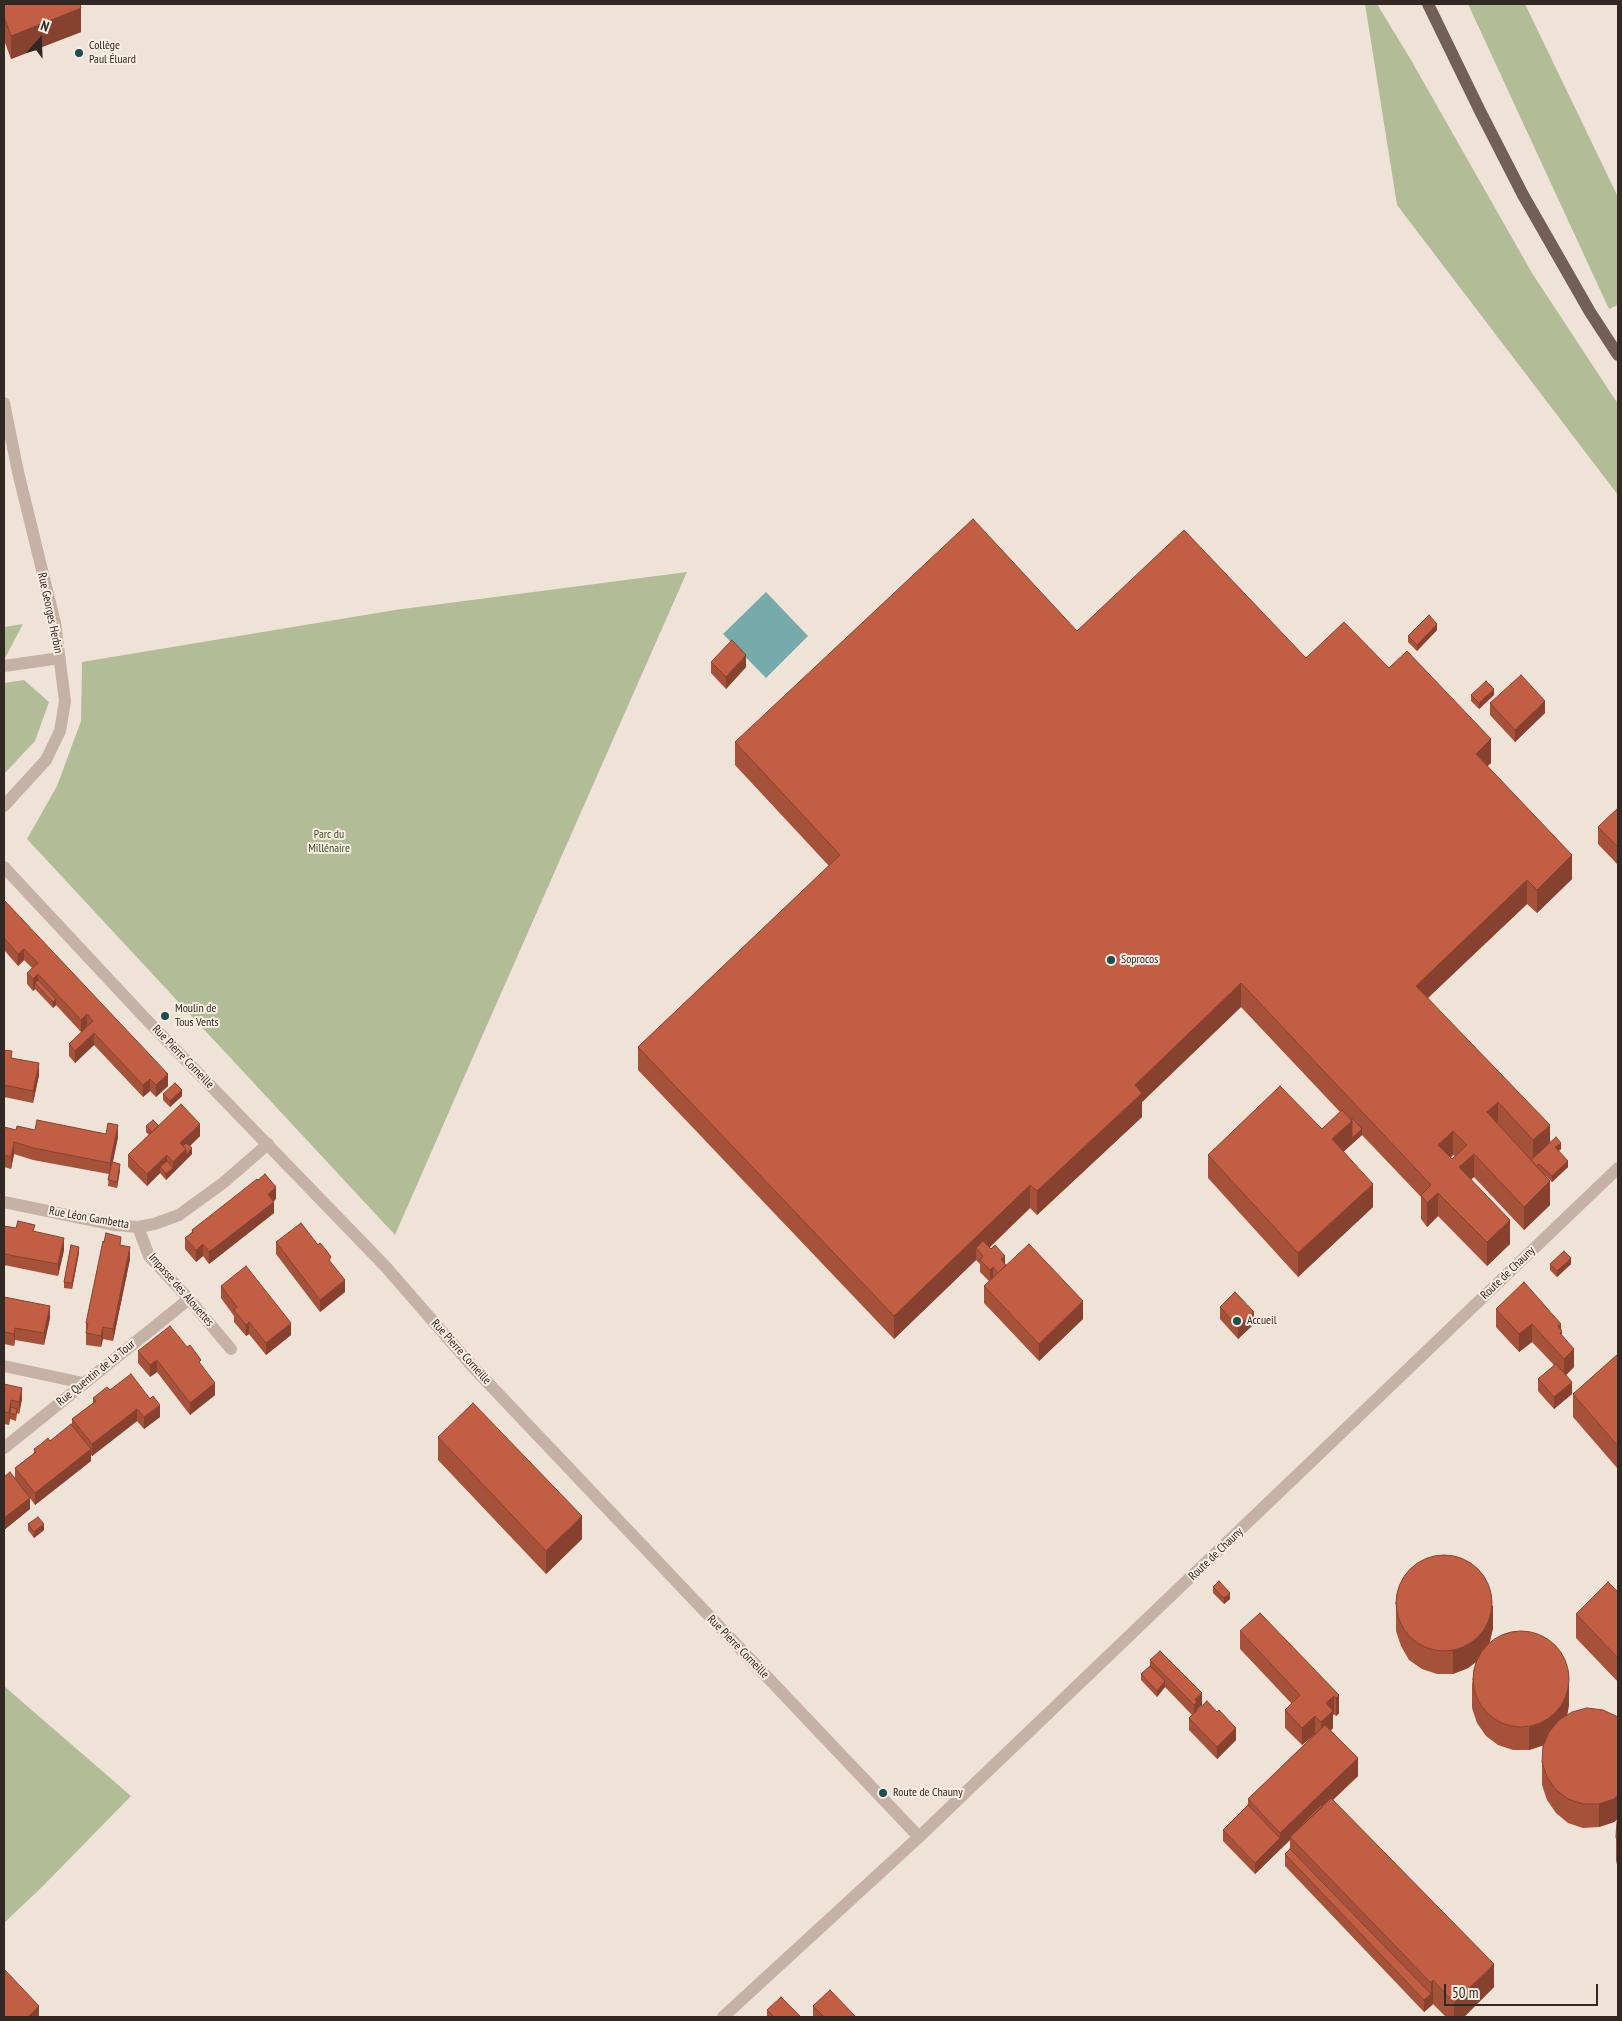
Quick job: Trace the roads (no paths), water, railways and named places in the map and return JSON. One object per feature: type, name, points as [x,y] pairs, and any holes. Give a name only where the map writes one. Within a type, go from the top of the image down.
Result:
[{"type":"main road","points":[[1428,4],[1523,195],[1590,312],[1618,355]]},
{"type":"street","name":"Rue Georges Herbin","points":[[4,403],[55,623],[65,701],[60,731],[46,760],[4,806]]},
{"type":"street","points":[[4,666],[60,658]]},
{"type":"street","name":"Rue Pierre Corneille","points":[[4,868],[144,1017],[386,1266],[472,1366],[919,1836]]},
{"type":"street","name":"Rue Léon Gambetta","points":[[4,1202],[116,1225],[138,1226],[154,1224],[179,1215],[222,1183],[268,1144]]},
{"type":"street","name":"Route de Chauny","points":[[723,2017],[919,1836],[1618,1168]]},
{"type":"street","name":"Impasse des Alouettes","points":[[138,1226],[149,1256],[189,1299],[231,1349]]},
{"type":"street","name":"Rue Quentin de La Tour","points":[[4,1448],[189,1299]]},
{"type":"street","points":[[4,1366],[83,1383]]},
{"type":"water","points":[[766,592],[808,636],[766,678],[723,634]]},
{"type":"place","name":"Collège Paul Éluard","points":[[79,53]]},
{"type":"place","name":"Soprocos","points":[[1111,960]]},
{"type":"place","name":"Moulin de Tous Vents","points":[[165,1016]]},
{"type":"place","name":"Accueil","points":[[1237,1321]]},
{"type":"place","name":"Route de Chauny","points":[[883,1793]]},
{"type":"park label","name":"Parc du Millénaire","points":[[329,842]]}]
